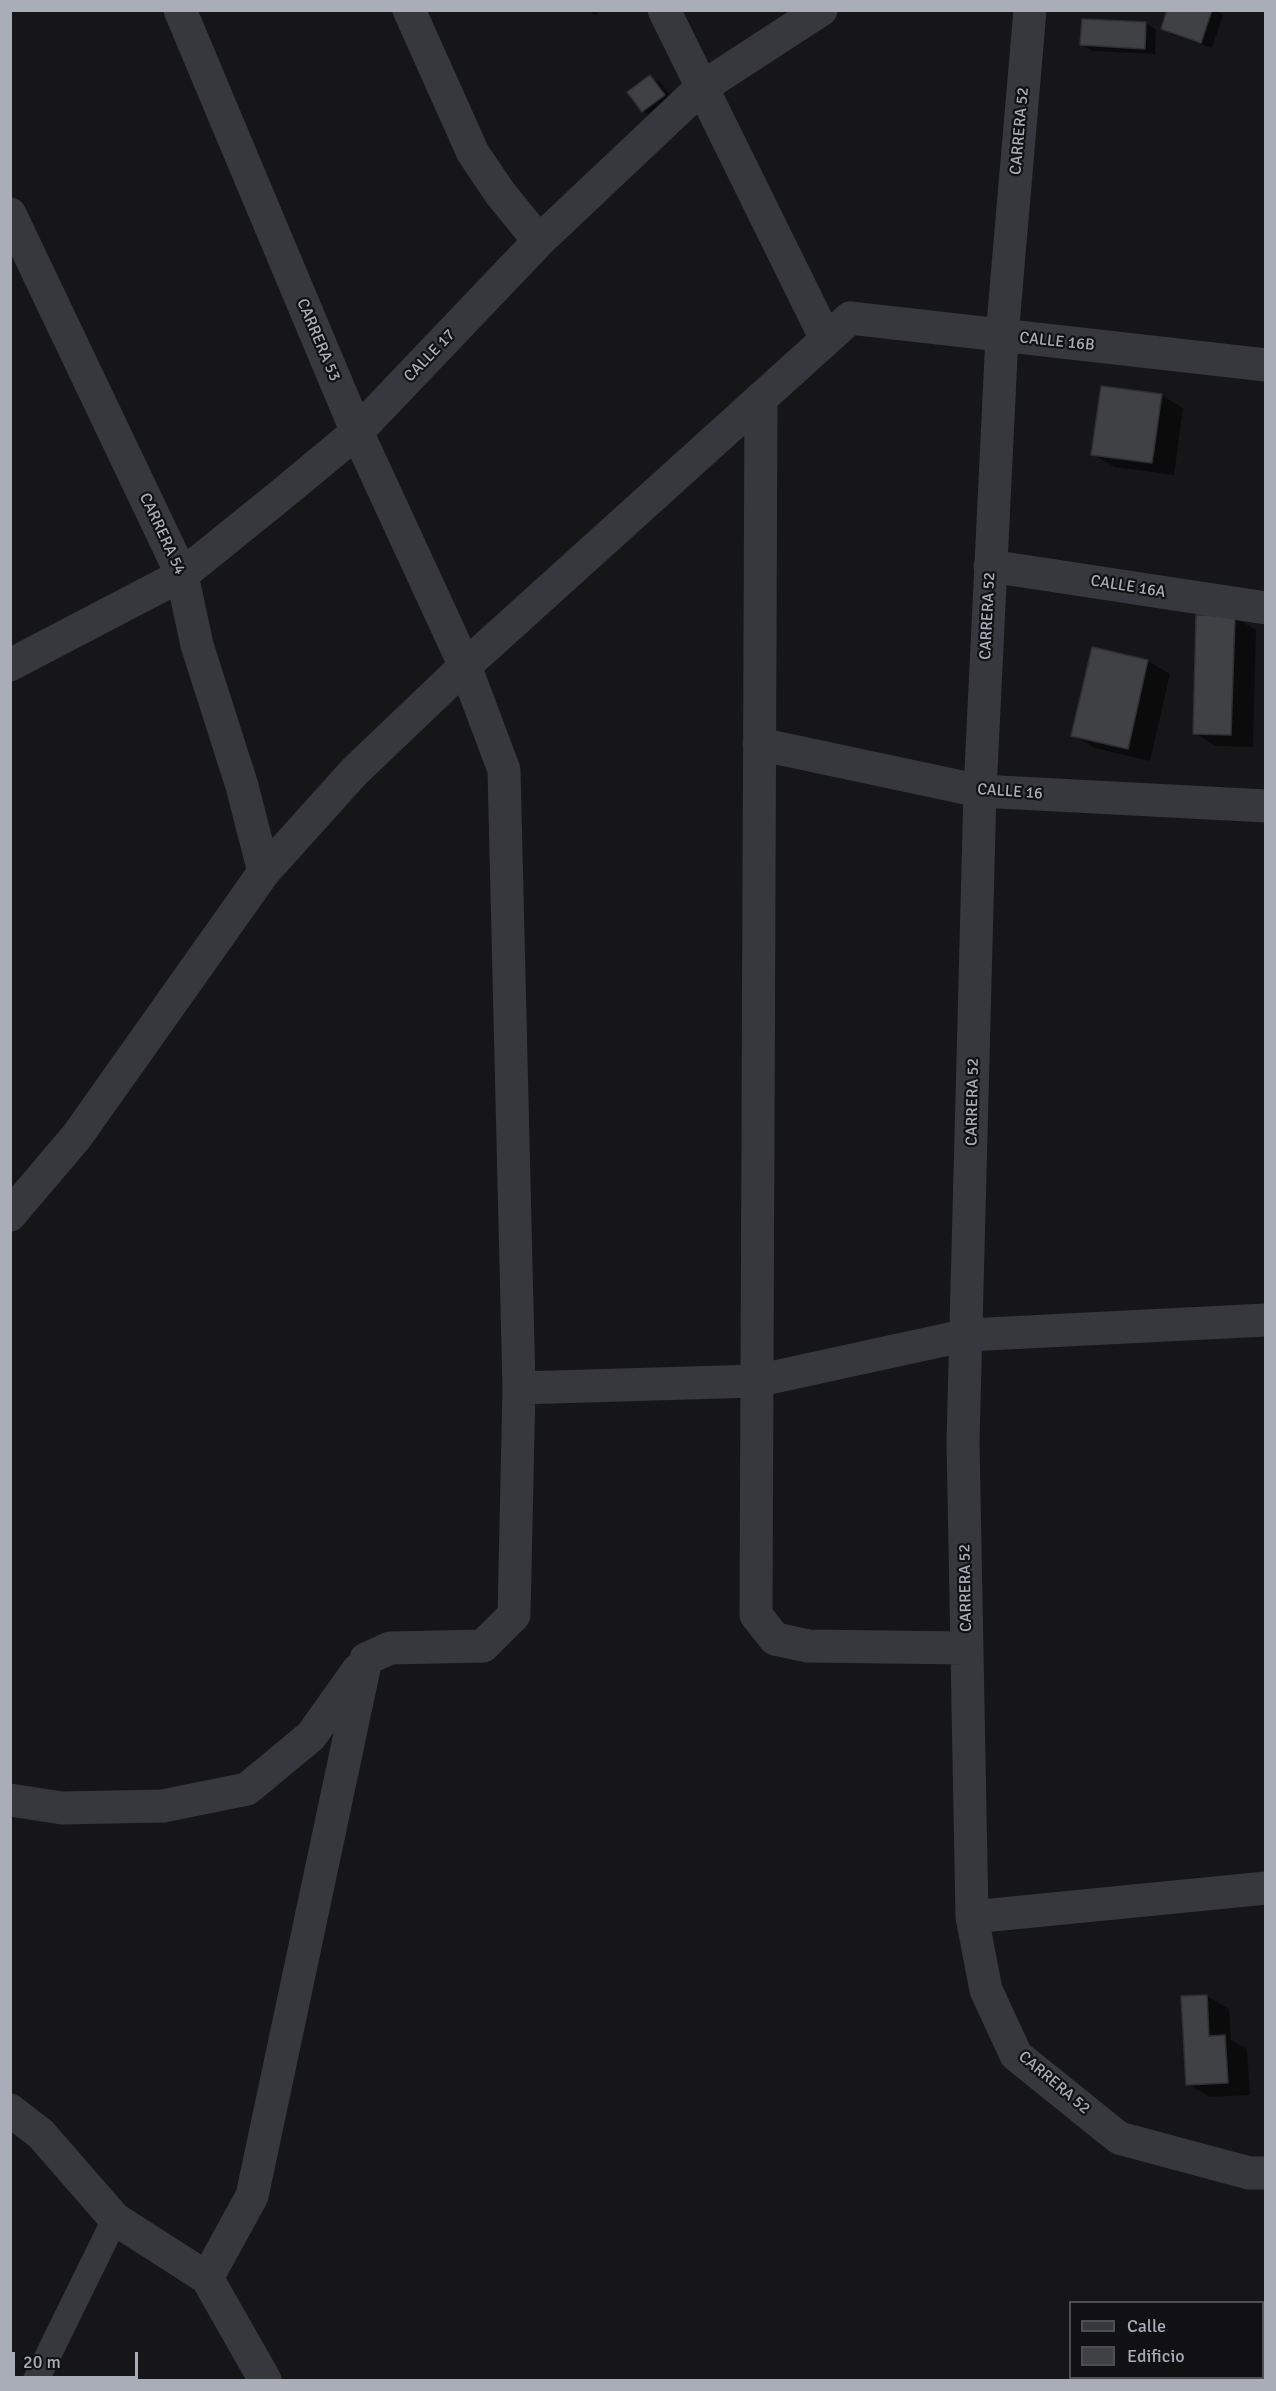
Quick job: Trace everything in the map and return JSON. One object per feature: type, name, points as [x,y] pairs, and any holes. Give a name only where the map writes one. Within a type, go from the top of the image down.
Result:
[{"type":"street","name":"CARRERA 53","points":[[180,10],[357,432],[465,666],[504,770],[519,1388],[514,1615],[483,1646],[390,1648],[366,1659]]},
{"type":"street","points":[[409,10],[473,153],[500,193],[539,242]]},
{"type":"street","points":[[11,1215],[76,1136],[264,872],[354,772],[465,666],[826,339],[664,10]]},
{"type":"street","name":"CALLE 17","points":[[10,665],[182,574],[357,432],[539,242],[701,88],[821,10]]},
{"type":"street","name":"CARRERA 52","points":[[1030,10],[1002,336],[980,791],[963,1441],[972,1917],[986,1990],[1016,2055],[1119,2138],[1249,2173],[1266,2173]]},
{"type":"street","name":"CARRERA 54","points":[[10,214],[182,574],[197,645],[242,786],[264,872]]},
{"type":"street","name":"CALLE 16B","points":[[826,339],[850,318],[1266,365]]},
{"type":"street","points":[[761,398],[756,1615],[776,1639],[808,1646],[967,1648]]},
{"type":"street","name":"CALLE 16A","points":[[990,566],[1266,608]]},
{"type":"street","name":"CALLE 16","points":[[759,744],[980,791],[1266,806]]},
{"type":"street","points":[[519,1388],[756,1381],[967,1335],[1266,1320]]},
{"type":"street","points":[[10,1800],[62,1808],[163,1806],[247,1789],[311,1736],[366,1659]]},
{"type":"street","points":[[207,2278],[252,2196],[366,1659]]},
{"type":"street","points":[[972,1917],[1266,1888]]},
{"type":"street","points":[[10,2110],[41,2134],[115,2219],[207,2278],[265,2380]]},
{"type":"lane","points":[[36,2380],[115,2219]]},
{"type":"building","points":[[1167,10],[1212,10],[1201,43],[1161,29]]},
{"type":"building","points":[[1082,19],[1146,22],[1145,49],[1080,45]]},
{"type":"building","points":[[650,75],[665,95],[642,112],[627,92]]},
{"type":"building","points":[[1101,386],[1162,394],[1152,463],[1091,455]]},
{"type":"building","points":[[1196,615],[1235,616],[1231,735],[1193,734]]},
{"type":"building","points":[[1092,647],[1148,660],[1128,749],[1071,736]]},
{"type":"building","points":[[1207,1995],[1209,2036],[1225,2035],[1228,2083],[1186,2085],[1181,1996]]}]
